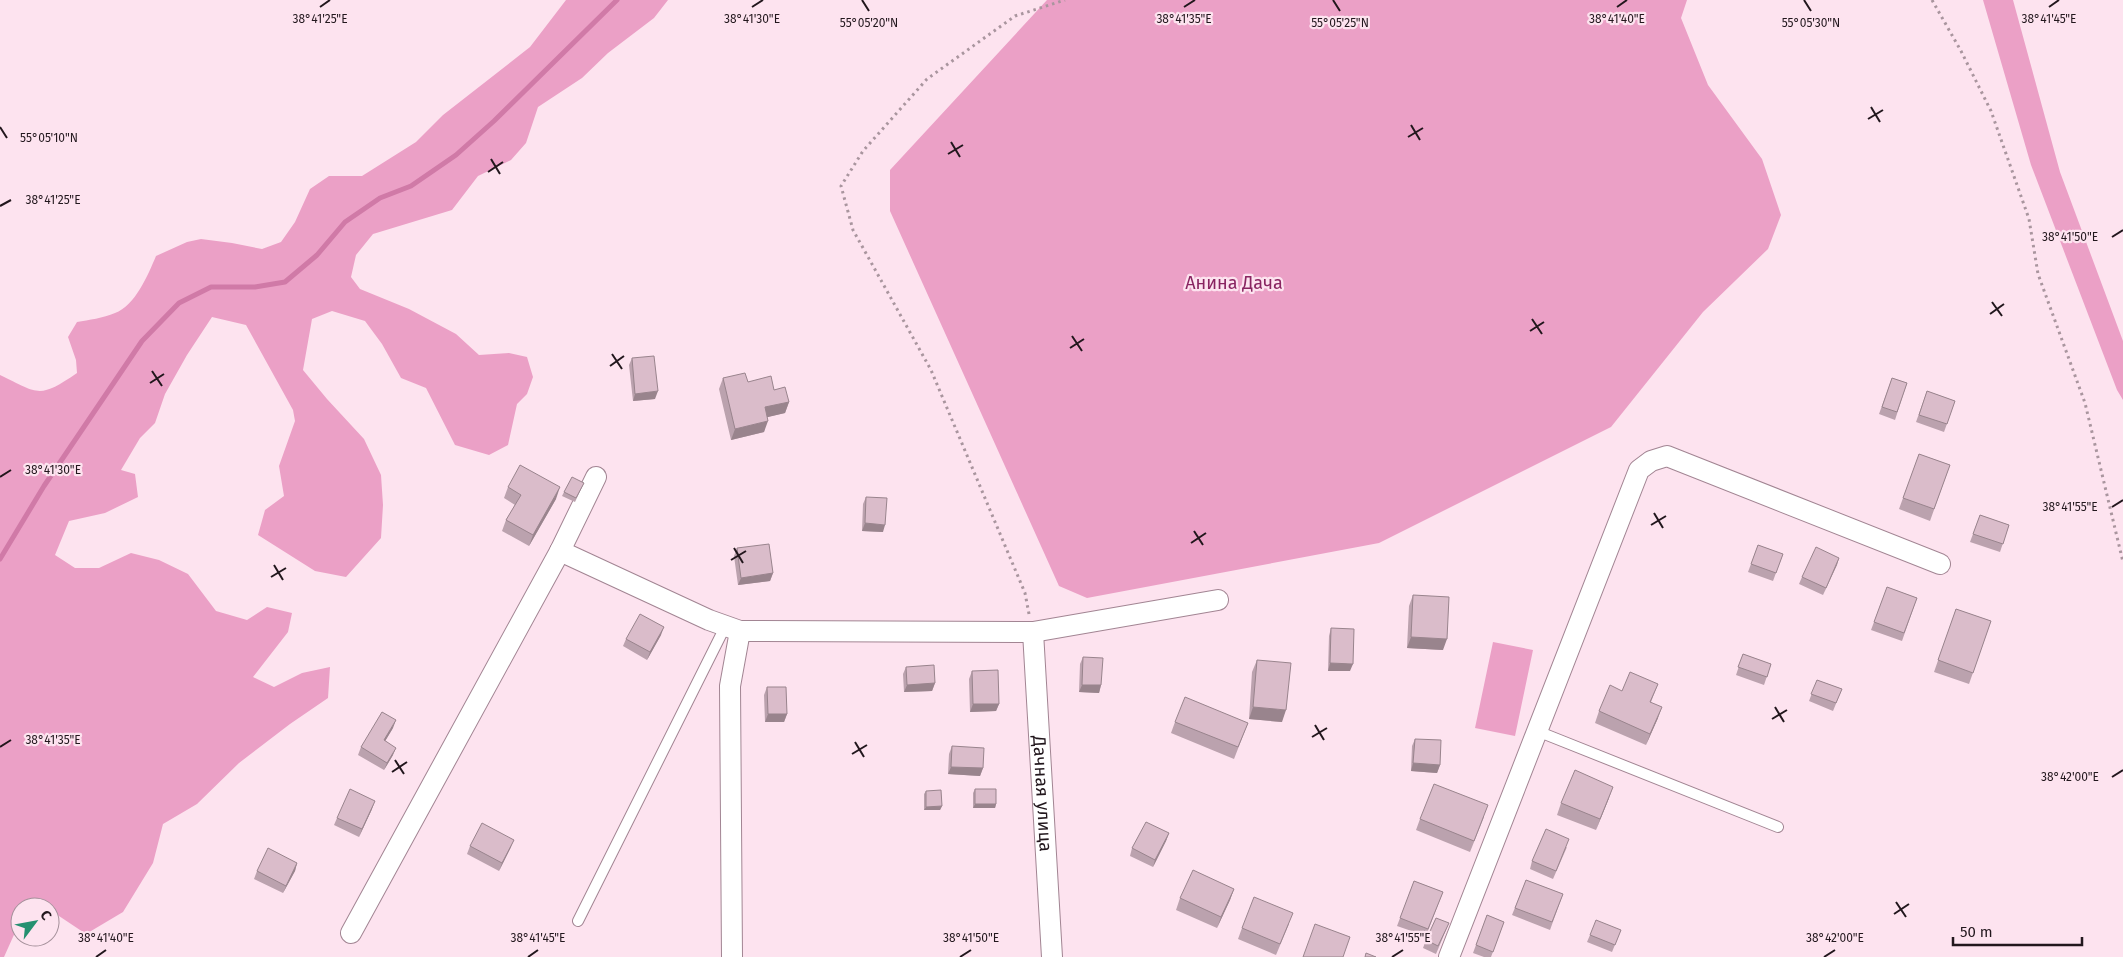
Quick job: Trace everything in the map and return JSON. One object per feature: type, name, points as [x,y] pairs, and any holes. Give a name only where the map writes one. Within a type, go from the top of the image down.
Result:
[{"type":"street","points":[[1449,957],[1639,470],[1651,461],[1667,456],[1940,564]]},
{"type":"street","points":[[351,933],[560,551],[596,477]]},
{"type":"street","points":[[560,551],[732,629],[1033,632],[1218,600]]},
{"type":"street","points":[[732,629],[730,686],[732,957]]},
{"type":"street","name":"Дачная улица","points":[[1033,632],[1052,957]]},
{"type":"lane","points":[[578,921],[732,629]]},
{"type":"lane","points":[[1537,731],[1778,827]]},
{"type":"path","points":[[1033,632],[1024,594],[931,370],[853,230],[841,186],[862,151],[927,79],[1015,16],[1066,0]]},
{"type":"path","points":[[1932,0],[1961,51],[1991,112],[2029,219],[2038,274],[2085,403],[2123,562]]},
{"type":"green space","points":[[566,0],[668,0],[654,18],[608,53],[582,78],[538,107],[526,143],[511,160],[478,176],[452,210],[373,234],[356,255],[351,277],[360,289],[409,309],[456,334],[479,355],[509,353],[527,357],[533,377],[527,394],[517,404],[508,445],[489,455],[455,445],[426,388],[401,378],[382,344],[365,321],[332,311],[312,319],[303,370],[364,439],[381,475],[383,505],[381,538],[346,577],[315,571],[258,535],[265,510],[284,496],[279,466],[295,421],[293,410],[246,325],[212,317],[187,355],[165,394],[155,423],[140,438],[121,470],[135,474],[138,497],[105,513],[69,521],[55,555],[75,568],[99,568],[131,553],[159,560],[188,574],[216,611],[247,620],[267,607],[292,613],[288,632],[253,677],[274,687],[302,673],[330,667],[328,698],[239,763],[197,804],[163,824],[153,863],[123,912],[86,934],[60,917],[60,897],[10,897],[10,944],[4,957],[0,957],[0,375],[31,390],[39,391],[54,387],[77,373],[76,360],[68,337],[77,322],[115,313],[129,304],[140,289],[156,256],[187,242],[201,239],[262,249],[281,242],[295,222],[310,189],[329,176],[362,176],[416,142],[443,115],[530,47]]},
{"type":"green space","name":"Анина Дача","points":[[1047,0],[1687,0],[1681,18],[1708,85],[1762,159],[1781,215],[1768,249],[1703,312],[1611,427],[1379,543],[1087,598],[1059,586],[890,211],[890,170]]},
{"type":"green space","points":[[1983,0],[2013,0],[2060,172],[2123,341],[2123,400],[2117,390],[2031,165]]},
{"type":"green space","points":[[1493,642],[1533,650],[1515,736],[1475,728]]},
{"type":"building","points":[[654,356],[658,391],[635,394],[632,358]]},
{"type":"building","points":[[745,373],[748,382],[771,376],[774,390],[785,387],[789,402],[765,407],[768,421],[735,429],[723,378]]},
{"type":"building","points":[[1892,378],[1907,383],[1897,412],[1882,407]]},
{"type":"building","points":[[1927,391],[1955,401],[1947,424],[1919,415]]},
{"type":"building","points":[[1919,454],[1950,465],[1934,509],[1903,498]]},
{"type":"building","points":[[520,465],[560,487],[533,535],[506,520],[521,495],[508,487]]},
{"type":"building","points":[[572,477],[584,483],[576,498],[564,492]]},
{"type":"building","points":[[866,497],[887,498],[885,525],[865,523]]},
{"type":"building","points":[[1980,515],[2009,525],[2003,544],[1973,534]]},
{"type":"building","points":[[769,544],[773,573],[741,578],[737,548]]},
{"type":"building","points":[[1758,545],[1783,554],[1776,573],[1751,564]]},
{"type":"building","points":[[1816,547],[1839,558],[1826,588],[1802,577]]},
{"type":"building","points":[[1887,587],[1917,598],[1904,633],[1874,622]]},
{"type":"building","points":[[1413,595],[1449,597],[1447,639],[1411,637]]},
{"type":"building","points":[[1956,609],[1991,621],[1973,673],[1938,660]]},
{"type":"building","points":[[640,614],[664,627],[650,652],[626,639]]},
{"type":"building","points":[[1331,628],[1354,629],[1353,664],[1330,663]]},
{"type":"building","points":[[1743,654],[1771,664],[1767,677],[1738,667]]},
{"type":"building","points":[[1083,657],[1103,658],[1101,685],[1082,685]]},
{"type":"building","points":[[1257,660],[1291,663],[1286,710],[1253,707]]},
{"type":"building","points":[[934,665],[935,683],[907,685],[906,667]]},
{"type":"building","points":[[998,670],[999,704],[973,704],[972,671]]},
{"type":"building","points":[[1630,672],[1658,684],[1650,702],[1662,707],[1650,734],[1599,711],[1610,685],[1622,691]]},
{"type":"building","points":[[1817,680],[1842,689],[1836,703],[1811,694]]},
{"type":"building","points":[[767,687],[786,687],[787,714],[768,714]]},
{"type":"building","points":[[1185,697],[1248,723],[1238,747],[1175,722]]},
{"type":"building","points":[[382,712],[396,720],[384,740],[396,748],[387,763],[361,747]]},
{"type":"building","points":[[1415,739],[1441,740],[1440,765],[1413,763]]},
{"type":"building","points":[[952,746],[984,748],[983,768],[951,767]]},
{"type":"building","points":[[1575,770],[1613,787],[1600,819],[1561,803]]},
{"type":"building","points":[[1434,784],[1488,805],[1474,841],[1420,819]]},
{"type":"building","points":[[350,789],[375,801],[362,829],[337,818]]},
{"type":"building","points":[[975,789],[996,789],[996,804],[975,804]]},
{"type":"building","points":[[941,790],[942,806],[926,807],[926,791]]},
{"type":"building","points":[[1146,822],[1169,833],[1155,860],[1132,848]]},
{"type":"building","points":[[482,823],[514,840],[502,863],[470,846]]},
{"type":"building","points":[[1546,829],[1569,839],[1556,871],[1532,861]]},
{"type":"building","points":[[268,848],[297,863],[286,886],[257,871]]},
{"type":"building","points":[[1193,870],[1234,889],[1221,917],[1180,898]]},
{"type":"building","points":[[1526,880],[1563,894],[1552,922],[1515,908]]},
{"type":"building","points":[[1414,881],[1443,892],[1428,929],[1400,918]]},
{"type":"building","points":[[1254,897],[1293,913],[1280,944],[1242,928]]},
{"type":"building","points":[[1487,915],[1504,922],[1493,952],[1476,945]]},
{"type":"building","points":[[1436,918],[1449,923],[1438,946],[1426,940]]},
{"type":"building","points":[[1596,920],[1621,930],[1615,945],[1590,935]]},
{"type":"building","points":[[1315,924],[1350,937],[1343,957],[1303,957]]},
{"type":"building","points":[[1366,953],[1376,957],[1365,957]]},
{"type":"waterway","points":[[0,559],[44,486],[142,341],[179,303],[211,287],[255,287],[285,282],[317,255],[345,222],[380,198],[411,186],[456,155],[494,121],[617,0]]}]
